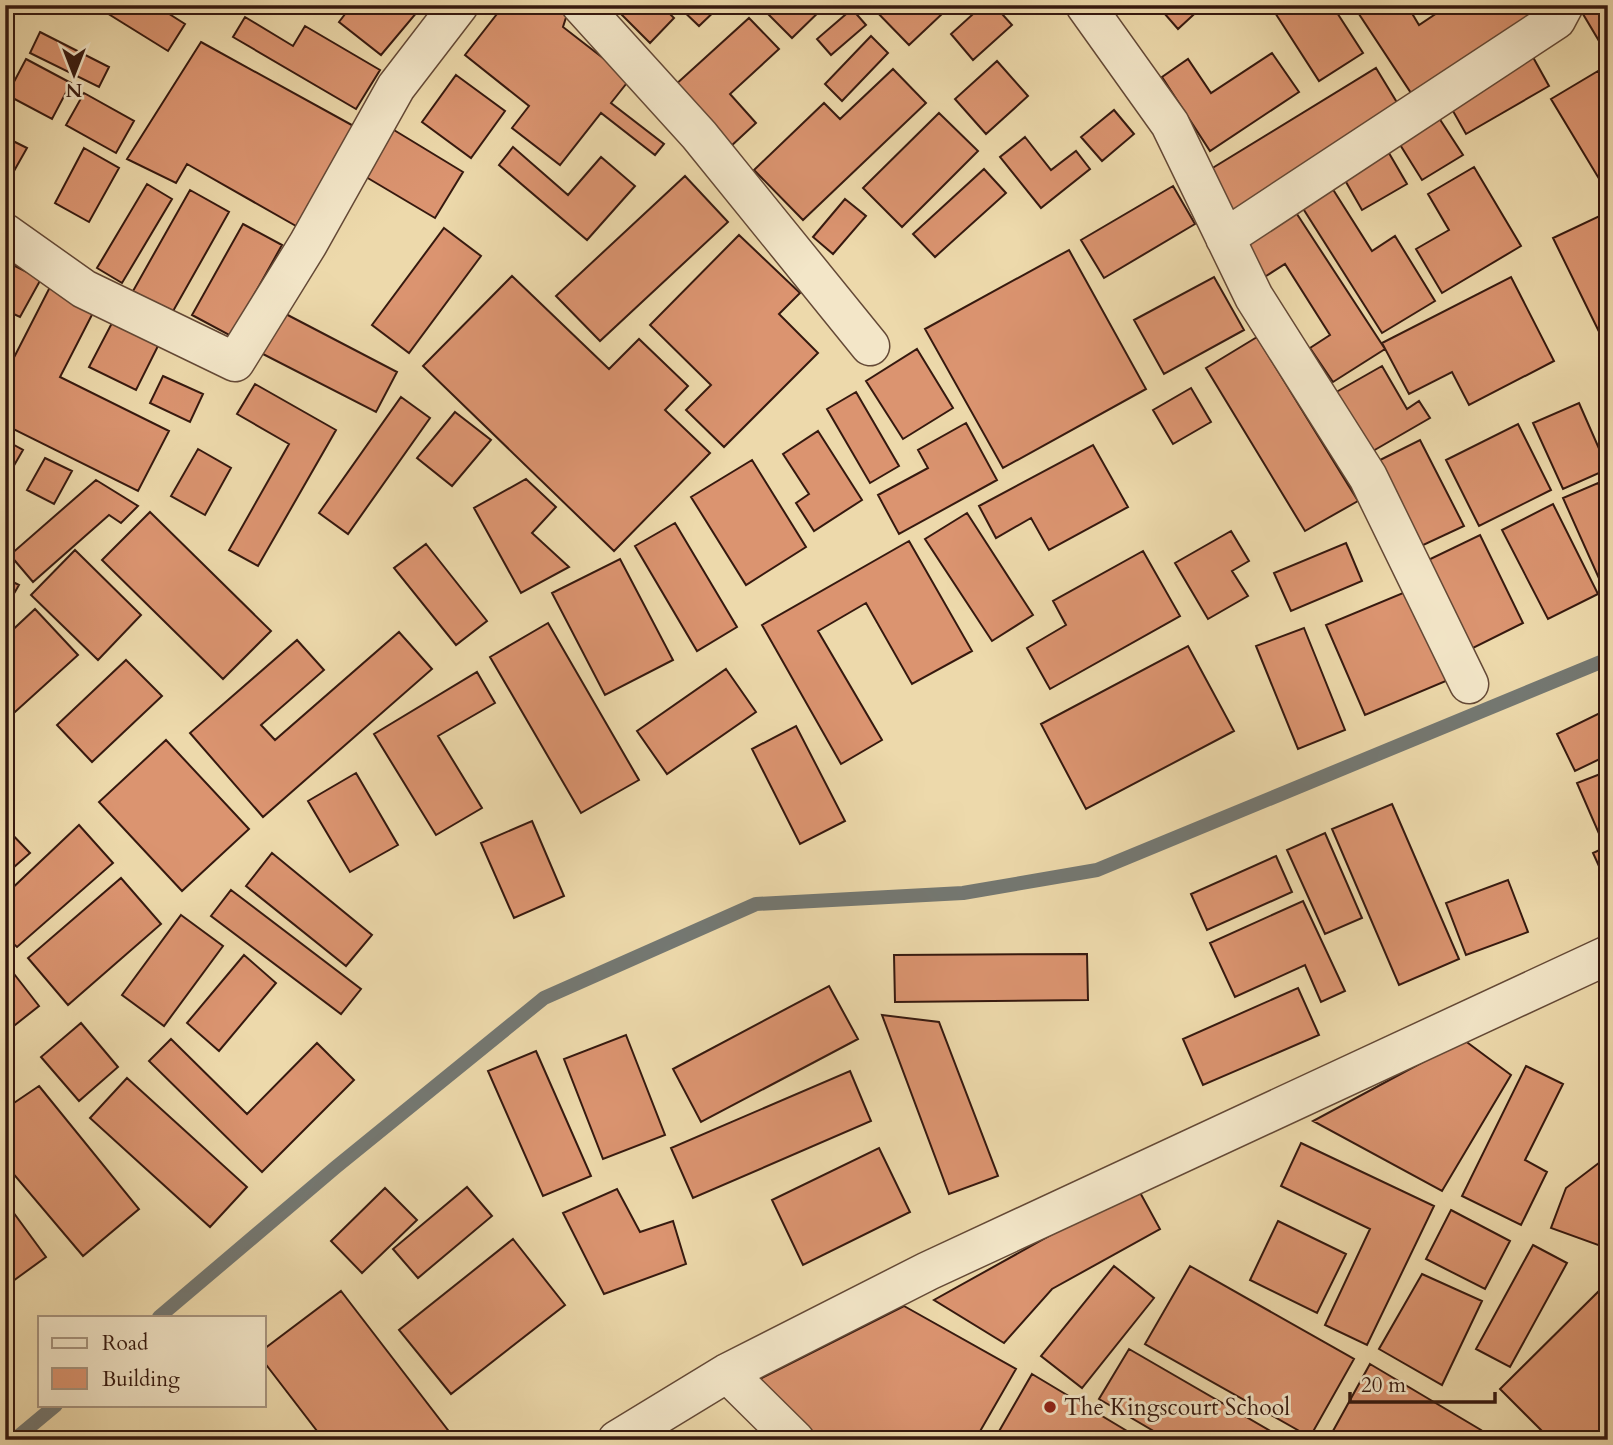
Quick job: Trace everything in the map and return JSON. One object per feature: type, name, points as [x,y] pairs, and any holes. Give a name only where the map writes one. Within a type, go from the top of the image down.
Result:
[{"type":"street","points":[[5,233],[84,289],[235,362],[308,244],[396,87],[459,5]]},
{"type":"street","points":[[580,5],[699,135],[870,346]]},
{"type":"street","points":[[1085,5],[1170,124],[1254,297],[1368,477],[1469,684]]},
{"type":"street","points":[[1225,238],[1556,20],[1564,5]]},
{"type":"street","points":[[617,1440],[727,1373],[941,1265],[1608,955]]},
{"type":"street","points":[[727,1373],[795,1440]]},
{"type":"building","points":[[94,5],[155,5],[185,24],[168,51]]},
{"type":"building","points":[[352,5],[410,5],[418,11],[381,55],[339,22]]},
{"type":"building","points":[[504,5],[570,5],[563,27],[630,79],[611,103],[664,144],[655,155],[601,113],[560,165],[512,128],[529,106],[465,55]]},
{"type":"building","points":[[612,5],[661,5],[674,18],[650,43]]},
{"type":"building","points":[[677,5],[721,5],[699,26]]},
{"type":"building","points":[[769,5],[826,5],[792,38],[764,10]]},
{"type":"building","points":[[870,5],[935,5],[943,13],[909,45]]},
{"type":"building","points":[[983,5],[994,5],[1012,25],[973,60],[951,34]]},
{"type":"building","points":[[1157,5],[1204,5],[1178,29]]},
{"type":"building","points":[[1270,5],[1332,5],[1363,53],[1319,81]]},
{"type":"building","points":[[1353,5],[1407,5],[1419,25],[1449,5],[1534,5],[1542,17],[1415,99]]},
{"type":"building","points":[[1598,5],[1608,5],[1608,56],[1583,14]]},
{"type":"building","points":[[852,9],[866,25],[831,55],[817,39]]},
{"type":"building","points":[[245,17],[293,46],[305,26],[380,70],[356,109],[233,37]]},
{"type":"building","points":[[749,18],[779,49],[730,94],[756,123],[730,147],[674,86]]},
{"type":"building","points":[[40,32],[109,67],[99,87],[30,53]]},
{"type":"building","points":[[871,36],[888,53],[842,101],[825,84]]},
{"type":"building","points":[[201,42],[359,129],[303,230],[187,164],[176,183],[127,159]]},
{"type":"building","points":[[1529,50],[1549,86],[1466,134],[1445,97]]},
{"type":"building","points":[[1272,53],[1299,92],[1210,151],[1162,77],[1188,59],[1211,93]]},
{"type":"building","points":[[26,59],[71,83],[52,119],[7,95]]},
{"type":"building","points":[[997,61],[1028,96],[986,134],[955,99]]},
{"type":"building","points":[[1376,68],[1404,114],[1234,218],[1206,172]]},
{"type":"building","points":[[893,69],[926,103],[803,220],[754,170],[824,103],[840,119]]},
{"type":"building","points":[[1598,71],[1608,86],[1608,178],[1601,182],[1551,99]]},
{"type":"building","points":[[456,75],[505,111],[471,158],[422,122]]},
{"type":"building","points":[[84,93],[134,121],[116,153],[66,125]]},
{"type":"building","points":[[1114,110],[1134,134],[1102,161],[1081,137]]},
{"type":"building","points":[[939,113],[978,151],[902,227],[863,188]]},
{"type":"building","points":[[1439,118],[1463,155],[1422,180],[1399,143]]},
{"type":"building","points":[[389,127],[463,172],[435,218],[361,174]]},
{"type":"building","points":[[5,137],[27,148],[5,187]]},
{"type":"building","points":[[1025,137],[1051,170],[1076,151],[1090,169],[1041,208],[1000,157]]},
{"type":"building","points":[[513,147],[568,195],[601,157],[635,186],[587,240],[499,165]]},
{"type":"building","points":[[84,148],[119,168],[89,222],[55,203]]},
{"type":"building","points":[[1386,148],[1407,184],[1362,210],[1342,175]]},
{"type":"building","points":[[1474,167],[1521,246],[1442,293],[1416,249],[1449,230],[1428,194]]},
{"type":"building","points":[[984,169],[1006,193],[935,257],[913,234]]},
{"type":"building","points":[[685,176],[728,222],[600,341],[556,296]]},
{"type":"building","points":[[1327,180],[1372,251],[1395,236],[1435,301],[1382,333],[1297,199]]},
{"type":"building","points":[[147,184],[172,199],[122,283],[97,268]]},
{"type":"building","points":[[1173,186],[1195,224],[1104,278],[1081,240]]},
{"type":"building","points":[[190,190],[229,212],[172,313],[133,291]]},
{"type":"building","points":[[845,199],[866,216],[833,254],[813,237]]},
{"type":"building","points":[[1293,208],[1385,349],[1333,382],[1310,348],[1330,335],[1285,264],[1263,278],[1239,242]]},
{"type":"building","points":[[1608,212],[1608,350],[1553,238]]},
{"type":"building","points":[[243,224],[282,245],[231,336],[192,315]]},
{"type":"building","points":[[444,228],[481,256],[409,353],[372,325]]},
{"type":"building","points":[[739,235],[800,293],[779,314],[818,353],[724,447],[686,410],[711,385],[650,325]]},
{"type":"building","points":[[1069,250],[1146,389],[1003,468],[925,329]]},
{"type":"building","points":[[5,261],[41,279],[20,317],[5,310]]},
{"type":"building","points":[[512,276],[609,369],[639,339],[688,386],[665,410],[710,453],[614,551],[423,366]]},
{"type":"building","points":[[1214,277],[1244,330],[1164,374],[1134,320]]},
{"type":"building","points":[[1511,277],[1554,361],[1469,405],[1452,372],[1409,394],[1382,343]]},
{"type":"building","points":[[51,285],[96,307],[60,377],[169,431],[138,491],[5,425],[5,375]]},
{"type":"building","points":[[280,311],[397,372],[376,412],[259,352]]},
{"type":"building","points":[[113,321],[159,344],[136,390],[89,367]]},
{"type":"building","points":[[1257,337],[1358,501],[1305,531],[1206,368]]},
{"type":"building","points":[[917,349],[953,408],[903,439],[866,381]]},
{"type":"building","points":[[1382,366],[1407,409],[1419,401],[1430,418],[1366,455],[1331,395]]},
{"type":"building","points":[[163,376],[203,394],[190,422],[150,403]]},
{"type":"building","points":[[255,384],[336,430],[258,566],[229,550],[289,444],[237,414]]},
{"type":"building","points":[[1191,388],[1211,422],[1173,444],[1153,410]]},
{"type":"building","points":[[856,392],[899,466],[870,483],[827,409]]},
{"type":"building","points":[[401,397],[430,418],[348,534],[319,513]]},
{"type":"building","points":[[1579,403],[1608,469],[1563,489],[1533,423]]},
{"type":"building","points":[[455,412],[491,440],[452,486],[417,458]]},
{"type":"building","points":[[966,423],[997,480],[899,534],[878,495],[928,468],[918,450]]},
{"type":"building","points":[[1518,424],[1551,490],[1479,526],[1446,460]]},
{"type":"building","points":[[818,431],[862,500],[814,531],[796,503],[809,494],[783,454]]},
{"type":"building","points":[[5,440],[23,450],[5,481]]},
{"type":"building","points":[[1420,440],[1464,526],[1419,547],[1376,462]]},
{"type":"building","points":[[1093,445],[1128,507],[1049,550],[1031,518],[996,538],[979,506]]},
{"type":"building","points":[[198,449],[231,468],[205,515],[171,496]]},
{"type":"building","points":[[45,458],[72,471],[54,504],[27,490]]},
{"type":"building","points":[[752,460],[806,547],[746,585],[691,497]]},
{"type":"building","points":[[526,479],[556,507],[532,533],[569,567],[521,593],[474,508]]},
{"type":"building","points":[[96,480],[138,506],[121,523],[109,515],[33,582],[10,555]]},
{"type":"building","points":[[1598,483],[1608,504],[1606,594],[1563,498]]},
{"type":"building","points":[[1553,504],[1598,594],[1548,619],[1502,530]]},
{"type":"building","points":[[150,512],[271,631],[223,679],[102,560]]},
{"type":"building","points":[[967,513],[1033,615],[992,641],[925,539]]},
{"type":"building","points":[[675,523],[737,627],[697,651],[635,546]]},
{"type":"building","points":[[1231,531],[1249,561],[1232,571],[1248,596],[1208,619],[1175,563]]},
{"type":"building","points":[[1480,535],[1523,623],[1465,652],[1422,563]]},
{"type":"building","points":[[909,541],[972,651],[912,684],[866,603],[818,631],[882,740],[841,764],[762,625]]},
{"type":"building","points":[[1346,543],[1362,581],[1291,611],[1274,573]]},
{"type":"building","points":[[426,544],[487,621],[456,645],[394,568]]},
{"type":"building","points":[[75,550],[141,615],[98,660],[31,595]]},
{"type":"building","points":[[1143,551],[1180,616],[1050,689],[1027,648],[1066,625],[1053,601]]},
{"type":"building","points":[[620,559],[673,660],[605,695],[552,593]]},
{"type":"building","points":[[5,578],[19,585],[5,609]]},
{"type":"building","points":[[1415,588],[1453,678],[1365,715],[1326,625]]},
{"type":"building","points":[[35,609],[78,655],[5,721],[5,637]]},
{"type":"building","points":[[548,623],[639,780],[581,813],[490,657]]},
{"type":"building","points":[[1304,628],[1345,730],[1298,749],[1256,646]]},
{"type":"building","points":[[399,632],[432,669],[263,817],[190,733],[297,640],[324,670],[261,725],[275,740]]},
{"type":"building","points":[[1188,646],[1234,731],[1086,809],[1041,724]]},
{"type":"building","points":[[126,660],[162,696],[92,762],[57,725]]},
{"type":"building","points":[[726,669],[756,712],[667,774],[637,731]]},
{"type":"building","points":[[477,672],[495,703],[438,736],[482,808],[436,835],[374,734]]},
{"type":"building","points":[[1608,709],[1608,755],[1575,771],[1557,734]]},
{"type":"building","points":[[796,726],[845,821],[800,844],[752,749]]},
{"type":"building","points":[[166,740],[249,829],[182,891],[99,802]]},
{"type":"building","points":[[1608,771],[1608,832],[1600,836],[1577,783]]},
{"type":"building","points":[[356,773],[398,845],[350,872],[308,801]]},
{"type":"building","points":[[1392,804],[1459,959],[1399,985],[1332,829]]},
{"type":"building","points":[[532,821],[564,896],[514,918],[481,843]]},
{"type":"building","points":[[79,825],[113,863],[17,947],[5,936],[5,895]]},
{"type":"building","points":[[5,827],[30,853],[5,875]]},
{"type":"building","points":[[1325,833],[1362,918],[1325,934],[1287,850]]},
{"type":"building","points":[[1608,846],[1608,886],[1593,853]]},
{"type":"building","points":[[272,853],[372,935],[346,966],[246,886]]},
{"type":"building","points":[[1276,856],[1292,892],[1207,930],[1191,894]]},
{"type":"building","points":[[121,878],[161,924],[68,1005],[28,958]]},
{"type":"building","points":[[1508,880],[1528,932],[1466,955],[1446,903]]},
{"type":"building","points":[[231,890],[361,989],[341,1014],[211,916]]},
{"type":"building","points":[[1303,901],[1345,991],[1321,1002],[1305,965],[1235,997],[1210,943]]},
{"type":"building","points":[[181,915],[223,946],[164,1026],[122,995]]},
{"type":"building","points":[[1087,954],[1088,1000],[895,1002],[894,955]]},
{"type":"building","points":[[244,955],[276,983],[219,1051],[187,1023]]},
{"type":"building","points":[[11,970],[39,1006],[5,1033],[5,975]]},
{"type":"building","points":[[829,986],[858,1039],[701,1122],[673,1069]]},
{"type":"building","points":[[1298,988],[1319,1035],[1203,1085],[1183,1039]]},
{"type":"building","points":[[882,1015],[939,1022],[998,1176],[949,1194]]},
{"type":"building","points":[[81,1023],[118,1067],[79,1101],[41,1057]]},
{"type":"building","points":[[626,1035],[665,1135],[603,1159],[564,1059]]},
{"type":"building","points":[[171,1039],[247,1114],[317,1043],[354,1080],[262,1172],[149,1061]]},
{"type":"building","points":[[1464,1040],[1511,1075],[1442,1191],[1313,1121]]},
{"type":"building","points":[[536,1051],[591,1176],[543,1196],[488,1071]]},
{"type":"building","points":[[1526,1066],[1563,1084],[1525,1160],[1547,1172],[1521,1225],[1462,1196]]},
{"type":"building","points":[[850,1071],[871,1121],[693,1198],[671,1148]]},
{"type":"building","points":[[127,1078],[247,1187],[210,1227],[90,1118]]},
{"type":"building","points":[[39,1086],[139,1209],[83,1256],[5,1164],[5,1109]]},
{"type":"building","points":[[1301,1143],[1434,1206],[1367,1345],[1325,1325],[1370,1229],[1281,1186]]},
{"type":"building","points":[[879,1148],[910,1212],[803,1265],[772,1200]]},
{"type":"building","points":[[1608,1156],[1608,1238],[1598,1245],[1551,1228],[1566,1188]]},
{"type":"building","points":[[467,1187],[492,1216],[418,1278],[393,1249]]},
{"type":"building","points":[[1137,1187],[1160,1229],[1052,1289],[1004,1343],[934,1300]]},
{"type":"building","points":[[385,1188],[417,1220],[362,1273],[331,1241]]},
{"type":"building","points":[[617,1189],[640,1232],[673,1221],[686,1264],[604,1294],[563,1213]]},
{"type":"building","points":[[5,1201],[46,1257],[9,1284],[5,1279]]},
{"type":"building","points":[[1451,1210],[1510,1241],[1485,1289],[1426,1259]]},
{"type":"building","points":[[1278,1221],[1346,1254],[1317,1313],[1250,1280]]},
{"type":"building","points":[[513,1239],[565,1305],[451,1394],[399,1330]]},
{"type":"building","points":[[1533,1245],[1567,1263],[1510,1367],[1476,1349]]},
{"type":"building","points":[[1114,1266],[1154,1298],[1082,1388],[1041,1356]]},
{"type":"building","points":[[1190,1266],[1354,1359],[1310,1437],[1145,1344]]},
{"type":"building","points":[[1422,1274],[1482,1301],[1442,1385],[1379,1349]]},
{"type":"building","points":[[1608,1282],[1608,1440],[1551,1440],[1500,1389]]},
{"type":"building","points":[[341,1291],[454,1438],[324,1440],[266,1365],[266,1347]]},
{"type":"building","points":[[904,1306],[1016,1369],[975,1440],[812,1440],[752,1383]]},
{"type":"building","points":[[1129,1349],[1286,1440],[1169,1440],[1099,1399]]},
{"type":"building","points":[[1370,1364],[1481,1430],[1474,1440],[1328,1440]]},
{"type":"building","name":"The Kingscourt School","points":[[1032,1374],[1142,1440],[994,1440]]},
{"type":"waterway","points":[[160,1316],[336,1167],[544,998],[756,904],[963,893],[1097,870],[1608,659]]},
{"type":"waterway","points":[[14,1440],[55,1406]]},
{"type":"place","name":"The Kingscourt School","points":[[1050,1407]]}]
